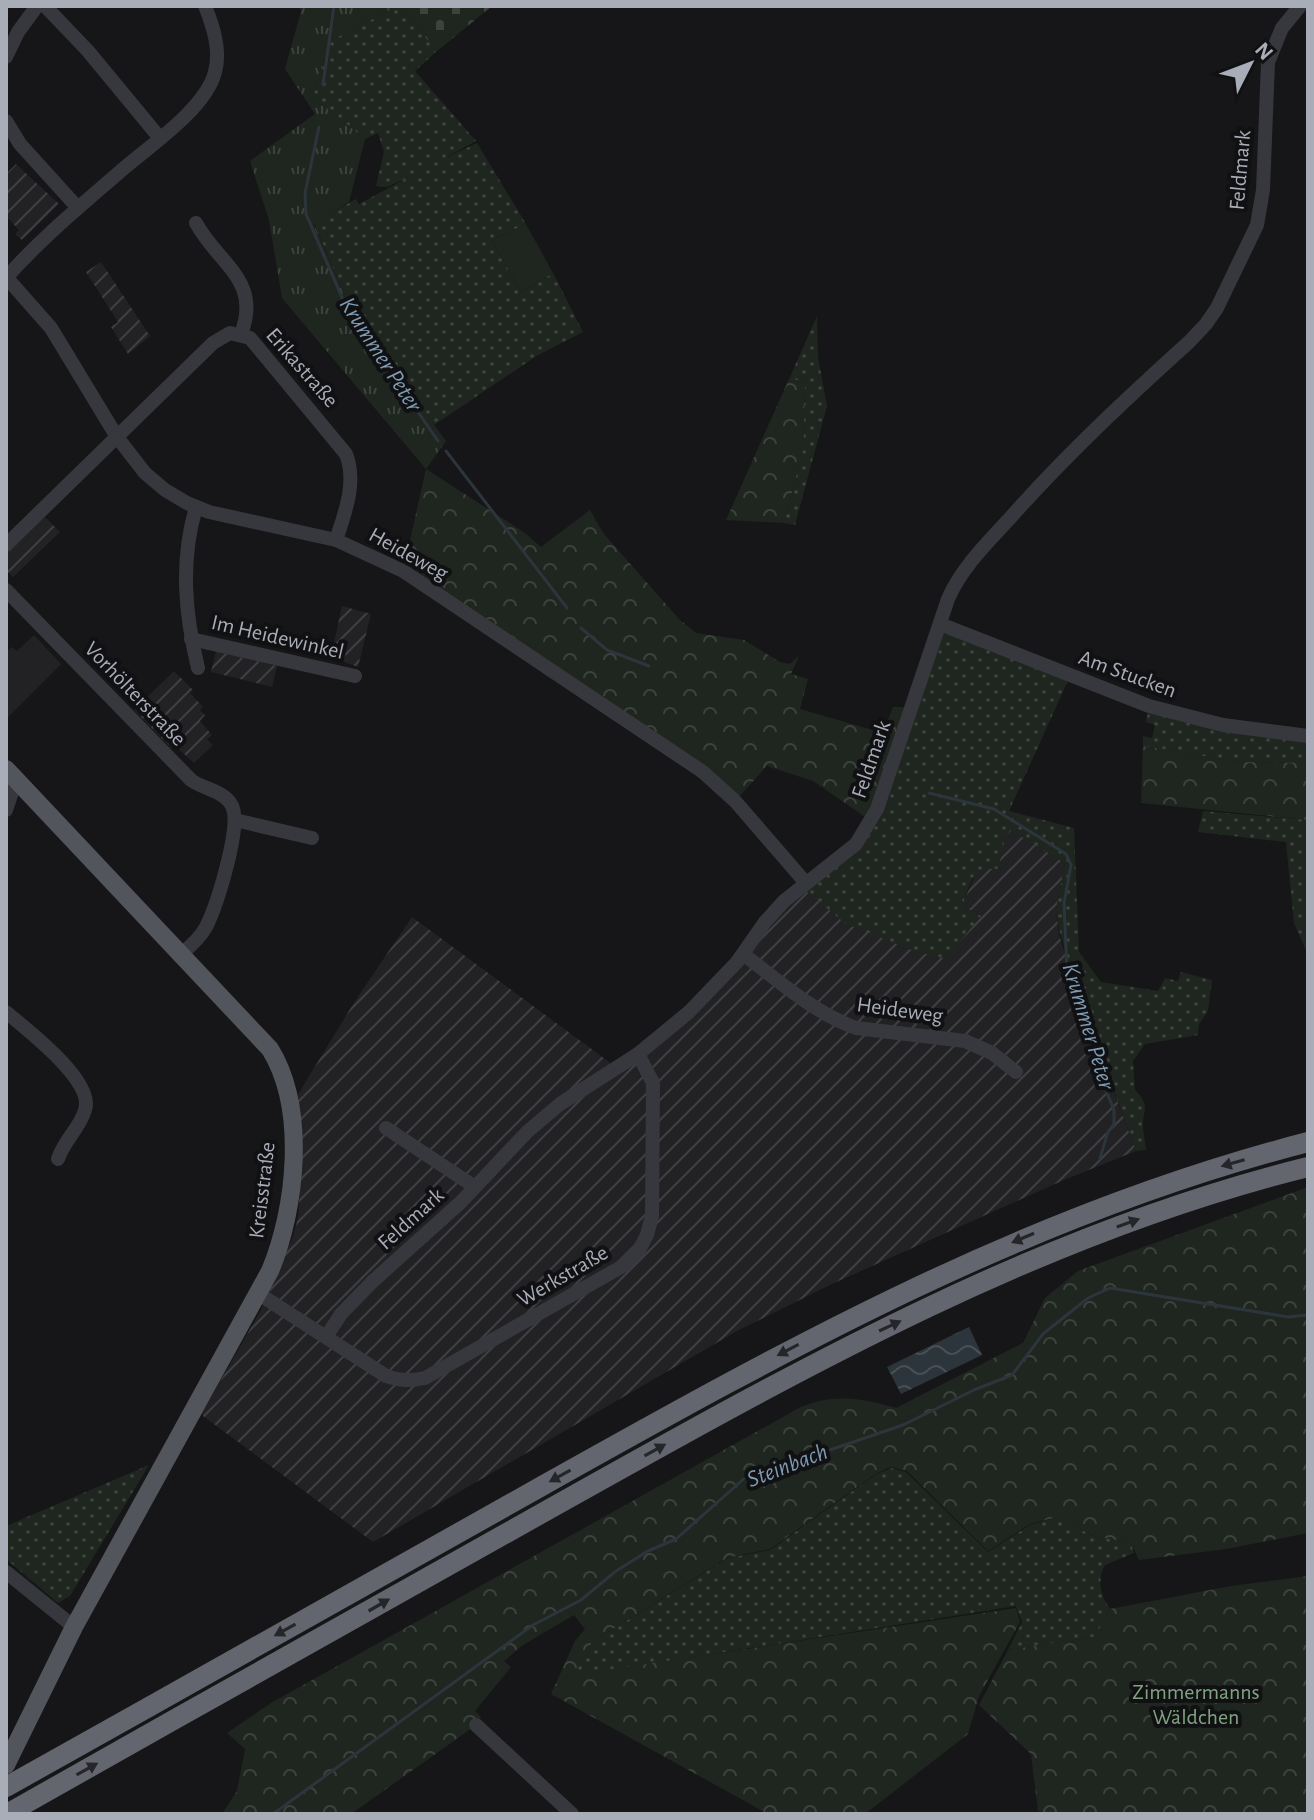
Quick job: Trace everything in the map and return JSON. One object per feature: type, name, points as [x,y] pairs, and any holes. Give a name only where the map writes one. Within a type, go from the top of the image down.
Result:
[{"type":"highway","points":[[6,1787],[672,1413],[864,1312],[964,1263],[1095,1209],[1160,1185],[1308,1142]]},
{"type":"highway","points":[[13,1810],[697,1427],[876,1332],[987,1280],[1105,1231],[1234,1187],[1308,1167]]},
{"type":"main road","name":"Kreisstraße","points":[[6,1765],[74,1627],[259,1294],[278,1251],[287,1215],[292,1166],[289,1099],[283,1073],[270,1049],[11,774]]},
{"type":"street","points":[[6,57],[18,32],[37,6]]},
{"type":"street","points":[[45,6],[88,51],[159,137]]},
{"type":"street","points":[[6,278],[206,92],[216,69],[215,40],[205,6]]},
{"type":"street","name":"Feldmark","points":[[326,1337],[341,1314],[372,1282],[475,1187],[544,1117],[638,1054],[689,1012],[743,954],[765,922],[806,883],[847,852],[871,821],[953,588],[977,554],[1072,450],[1189,342],[1217,308],[1260,215],[1268,62],[1282,28],[1300,6]]},
{"type":"street","points":[[6,121],[20,144],[78,208]]},
{"type":"street","points":[[196,223],[244,288],[247,315],[241,334]]},
{"type":"street","name":"Heideweg","points":[[6,278],[51,328],[117,437],[147,475],[171,494],[196,507],[336,540],[403,571],[692,764],[735,801],[806,883]]},
{"type":"street","name":"Erikastraße","points":[[117,437],[221,336],[230,333],[250,338],[346,454],[352,468],[336,540]]},
{"type":"street","points":[[6,545],[117,437]]},
{"type":"street","points":[[196,507],[190,528],[184,583],[198,668]]},
{"type":"street","name":"Vorhölterstraße","points":[[6,590],[191,780],[227,798],[233,806],[235,820]]},
{"type":"street","name":"Am Stucken","points":[[940,624],[1149,706],[1223,725],[1308,736]]},
{"type":"street","name":"Im Heidewinkel","points":[[191,639],[355,676]]},
{"type":"street","points":[[6,810],[11,774]]},
{"type":"street","points":[[181,954],[205,929],[216,906],[235,820],[312,838]]},
{"type":"street","name":"Heideweg","points":[[743,954],[814,1007],[842,1023],[856,1028],[965,1041],[992,1053],[1016,1072]]},
{"type":"street","points":[[6,1012],[45,1045],[85,1091],[86,1109],[62,1146],[58,1159]]},
{"type":"street","name":"Werkstraße","points":[[326,1337],[398,1381],[425,1378],[623,1266],[643,1243],[652,1216],[653,1083],[638,1054]]},
{"type":"street","points":[[386,1128],[475,1187]]},
{"type":"street","points":[[259,1294],[326,1337]]},
{"type":"street","points":[[6,1572],[74,1627]]},
{"type":"street","points":[[476,1725],[572,1814]]},
{"type":"shaded area","points":[[16,164],[59,204],[22,240],[15,234],[19,230],[6,216],[6,174]]},
{"type":"shaded area","points":[[101,262],[150,336],[128,354],[111,327],[118,322],[86,272]]},
{"type":"shaded area","points":[[45,517],[60,532],[13,577],[6,570],[6,555]]},
{"type":"shaded area","points":[[342,606],[371,614],[358,667],[331,657]]},
{"type":"shaded area","points":[[34,635],[61,664],[6,719],[6,652],[12,647],[17,651]]},
{"type":"shaded area","points":[[216,651],[277,666],[272,687],[211,672]]},
{"type":"shaded area","points":[[174,671],[193,690],[190,693],[203,707],[200,710],[205,715],[200,721],[212,735],[207,739],[213,745],[194,763],[174,745],[171,748],[134,710]]},
{"type":"shaded area","points":[[1010,829],[1065,863],[1056,911],[1059,934],[1072,979],[1136,1151],[832,1284],[737,1331],[373,1542],[203,1416],[261,1310],[292,1239],[298,1218],[302,1159],[297,1096],[355,1001],[412,917],[616,1067],[689,1012],[801,887],[980,915],[968,909],[964,900],[976,873],[984,868],[998,869]]},
{"type":"green space","points":[[299,6],[398,6],[330,41],[314,92],[317,100],[365,139],[349,202],[314,224],[352,312],[446,441],[426,469],[282,298],[269,220],[250,161],[315,114],[285,69],[301,11]]},
{"type":"green space","points":[[403,6],[436,52],[415,71],[476,141],[443,159],[477,143],[526,224],[492,240],[521,292],[553,273],[583,332],[538,355],[434,425],[352,312],[314,223],[356,199],[359,204],[409,177],[387,187],[376,186],[384,152],[378,133],[365,139],[317,100],[314,92],[330,41]]},
{"type":"green space","points":[[403,6],[492,6],[436,52]]},
{"type":"green space","points":[[526,224],[553,273],[521,292],[492,240]]},
{"type":"green space","points":[[817,316],[818,357],[827,406],[795,525],[784,523],[803,449],[805,384],[790,377]]},
{"type":"green space","points":[[790,377],[805,384],[803,449],[784,523],[726,520]]},
{"type":"green space","points":[[426,469],[525,533],[541,547],[590,510],[603,533],[680,620],[696,633],[744,640],[780,662],[790,664],[799,656],[791,674],[808,679],[800,709],[883,733],[893,707],[906,707],[871,821],[813,781],[767,766],[735,801],[403,571]]},
{"type":"green space","points":[[940,624],[1070,676],[1009,811],[1074,828],[1079,952],[1101,982],[1158,991],[1165,978],[1178,981],[1181,972],[1212,980],[1208,1011],[1199,1024],[1198,1035],[1145,1044],[1133,1061],[1135,1090],[1145,1104],[1143,1128],[1146,1150],[1136,1151],[1073,978],[1060,933],[1056,911],[1065,863],[1010,830],[1005,838],[998,869],[978,872],[964,900],[968,909],[981,916],[946,959],[914,951],[846,924],[801,887],[856,844]]},
{"type":"green space","points":[[1149,706],[1308,736],[1308,763],[1240,762],[1143,746],[1143,736],[1152,738],[1155,725],[1146,722]]},
{"type":"green space","points":[[1143,746],[1240,762],[1308,763],[1308,820],[1141,803]]},
{"type":"green space","points":[[1203,811],[1308,820],[1308,955],[1294,923],[1286,842],[1198,832]]},
{"type":"green space","points":[[1308,1187],[1308,1533],[1226,1549],[1139,1560],[1131,1543],[1094,1536],[1057,1517],[1030,1524],[988,1551],[907,1471],[890,1467],[874,1475],[770,1549],[727,1558],[592,1642],[574,1675],[1016,1608],[1020,1622],[979,1696],[968,1734],[865,1814],[768,1814],[551,1694],[575,1641],[585,1629],[574,1615],[523,1645],[504,1661],[511,1667],[475,1711],[481,1717],[472,1728],[351,1814],[222,1814],[237,1791],[245,1749],[227,1733],[271,1703],[799,1408],[823,1400],[847,1399],[896,1408],[1023,1343],[1045,1298],[1078,1271]]},
{"type":"green space","points":[[149,1465],[70,1596],[58,1603],[6,1559],[6,1526]]},
{"type":"green space","points":[[891,1468],[906,1472],[988,1552],[1030,1525],[1058,1517],[1093,1536],[1131,1543],[1134,1553],[1105,1565],[1101,1587],[1110,1609],[1095,1637],[1008,1650],[1022,1622],[1016,1606],[573,1676],[592,1642],[728,1558],[770,1550],[875,1475]]},
{"type":"green space","name":"Zimmermanns Wäldchen","points":[[1308,1576],[1308,1814],[1055,1814],[1038,1811],[1031,1754],[979,1705],[1008,1650],[1095,1637],[1110,1609],[1231,1586]]},
{"type":"water","points":[[969,1327],[982,1355],[901,1394],[887,1367]]},
{"type":"waterway","name":"Krummer Peter","points":[[323,85],[334,6]]},
{"type":"waterway","name":"Krummer Peter","points":[[319,127],[305,193],[306,214],[347,309],[438,441]]},
{"type":"waterway","name":"Krummer Peter","points":[[446,451],[567,608]]},
{"type":"waterway","name":"Krummer Peter","points":[[581,628],[607,650],[649,666]]},
{"type":"waterway","name":"Krummer Peter","points":[[929,793],[994,809],[1066,854],[1071,865],[1064,903],[1067,972],[1093,1040],[1102,1081],[1114,1110],[1114,1124],[1108,1132],[1100,1158]]},
{"type":"waterway","name":"Steinbach","points":[[273,1814],[533,1625],[581,1600],[616,1571],[648,1551],[676,1539],[747,1476],[903,1425],[1012,1375],[1043,1334],[1088,1298],[1110,1288],[1288,1317],[1308,1315]]}]
